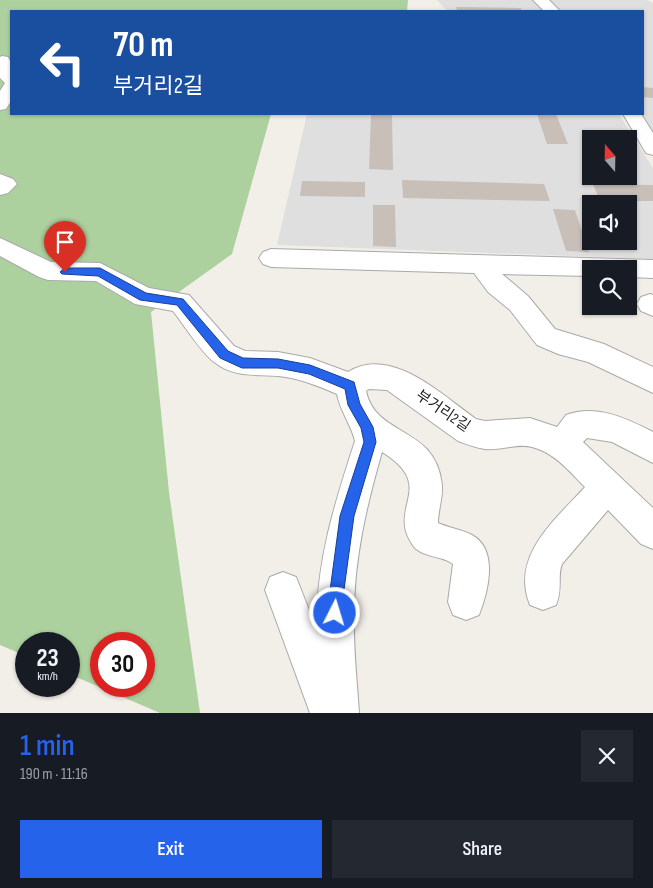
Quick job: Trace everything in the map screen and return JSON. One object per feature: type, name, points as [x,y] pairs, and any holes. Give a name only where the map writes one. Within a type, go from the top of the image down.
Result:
[{"type":"street","points":[[540,0],[552,10]]},
{"type":"street","points":[[2,61],[0,69],[10,79]]},
{"type":"street","points":[[0,105],[10,89]]},
{"type":"street","points":[[633,115],[653,149]]},
{"type":"street","points":[[0,181],[6,184],[0,188]]},
{"type":"street","points":[[0,246],[48,270],[100,272],[144,297],[180,302],[224,354],[242,363],[278,364],[310,370],[350,386],[354,405],[367,427],[370,442],[347,516],[338,584],[335,613],[339,713]]},
{"type":"street","points":[[271,258],[653,269]]},
{"type":"street","points":[[485,270],[497,285],[519,303],[546,337],[558,343],[594,352],[653,381]]},
{"type":"street","name":"부거리2길","points":[[350,386],[364,377],[383,376],[417,394],[469,430],[485,435],[530,432],[562,445],[653,532]]},
{"type":"street","points":[[562,445],[577,426],[590,423],[606,426],[653,448]]},
{"type":"street","points":[[367,427],[411,454],[424,469],[427,492],[421,524],[424,533],[430,538],[461,548],[468,554],[471,573],[466,602]]},
{"type":"street","points":[[543,592],[542,569],[550,552],[606,487]]},
{"type":"street","points":[[283,590],[330,713]]},
{"type":"shaded area","points":[[437,0],[647,0],[653,3],[653,133],[642,115],[644,115],[644,10],[446,10]]},
{"type":"shaded area","points":[[307,115],[620,115],[629,130],[582,130],[582,185],[638,185],[638,144],[653,168],[653,259],[277,245]]},
{"type":"green space","points":[[0,0],[408,0],[407,10],[10,10],[10,115],[271,115],[232,254],[151,312],[169,492],[200,713],[160,713],[123,697],[155,697],[155,632],[90,632],[90,683],[80,679],[80,632],[15,632],[15,651],[0,645]]},
{"type":"building","points":[[456,7],[521,8],[522,10],[457,10]]},
{"type":"building","points":[[644,87],[653,88],[653,98],[644,97]]},
{"type":"building","points":[[371,115],[392,115],[393,170],[369,169]]},
{"type":"building","points":[[537,115],[556,115],[568,144],[547,144]]},
{"type":"building","points":[[402,180],[544,184],[550,201],[403,198]]},
{"type":"building","points":[[302,181],[365,182],[365,197],[300,196]]},
{"type":"building","points":[[593,185],[653,185],[653,201],[637,201],[637,195],[598,195]]},
{"type":"building","points":[[373,205],[395,205],[396,247],[373,246]]},
{"type":"building","points":[[553,209],[575,210],[582,231],[582,250],[588,250],[589,252],[566,251]]},
{"type":"route","points":[[65,272],[100,272],[144,297],[180,302],[224,354],[242,363],[278,364],[310,370],[350,386],[354,405],[367,427],[370,442],[347,516],[335,613]]}]
